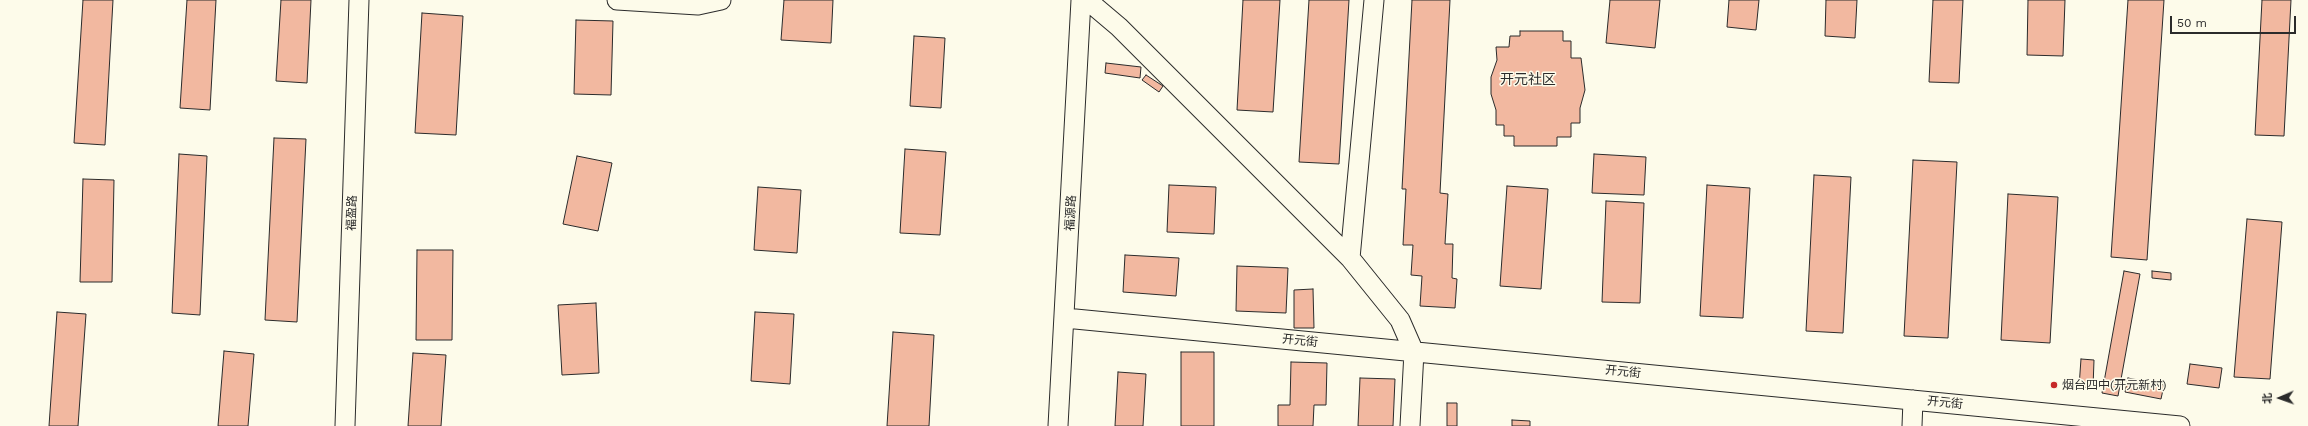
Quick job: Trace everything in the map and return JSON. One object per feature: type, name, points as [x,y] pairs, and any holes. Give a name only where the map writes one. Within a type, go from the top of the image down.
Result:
[{"type":"street","name":"福盈路","points":[[345,426],[359,0]]},
{"type":"street","points":[[617,0],[698,5],[722,0]]},
{"type":"street","name":"福源路","points":[[1058,426],[1082,0]]},
{"type":"street","points":[[1087,0],[1119,27],[1350,258],[1400,320],[1414,352],[1410,426]]},
{"type":"street","points":[[1350,258],[1374,0]]},
{"type":"street","name":"开元街","points":[[1065,318],[2180,426]]},
{"type":"street","points":[[1912,426],[1913,400]]},
{"type":"building","points":[[83,0],[113,0],[105,145],[74,143]]},
{"type":"building","points":[[187,0],[216,0],[210,110],[180,108]]},
{"type":"building","points":[[281,0],[311,0],[307,83],[276,81]]},
{"type":"building","points":[[784,0],[833,0],[831,43],[781,40]]},
{"type":"building","points":[[1243,0],[1280,0],[1273,112],[1237,110]]},
{"type":"building","points":[[1309,0],[1349,0],[1339,164],[1299,162]]},
{"type":"building","points":[[1412,0],[1450,0],[1440,193],[1448,194],[1445,244],[1453,244],[1452,278],[1457,279],[1455,308],[1420,306],[1422,276],[1411,275],[1413,245],[1403,245],[1406,189],[1402,189]]},
{"type":"building","points":[[1610,0],[1660,0],[1655,48],[1606,43]]},
{"type":"building","points":[[1729,0],[1759,0],[1756,30],[1727,27]]},
{"type":"building","points":[[1826,0],[1857,0],[1855,38],[1825,36]]},
{"type":"building","points":[[1933,0],[1963,0],[1959,83],[1929,82]]},
{"type":"building","points":[[2028,0],[2065,0],[2063,56],[2027,55]]},
{"type":"building","points":[[2128,0],[2164,0],[2147,260],[2111,257]]},
{"type":"building","points":[[2262,0],[2291,0],[2284,136],[2255,135]]},
{"type":"building","points":[[422,13],[463,16],[456,135],[415,133]]},
{"type":"building","points":[[576,20],[613,21],[611,95],[574,94]]},
{"type":"building","points":[[1520,31],[1563,31],[1563,41],[1571,41],[1571,58],[1581,58],[1585,90],[1580,108],[1580,123],[1571,123],[1571,137],[1557,137],[1557,146],[1514,146],[1514,136],[1504,136],[1504,125],[1496,125],[1496,110],[1491,94],[1491,77],[1497,60],[1496,47],[1509,47],[1510,36],[1520,36]]},
{"type":"building","points":[[914,36],[945,38],[941,108],[910,106]]},
{"type":"building","points":[[1106,63],[1141,67],[1140,78],[1105,73]]},
{"type":"building","points":[[1146,75],[1163,86],[1159,92],[1142,80]]},
{"type":"building","points":[[274,138],[306,139],[297,322],[265,320]]},
{"type":"building","points":[[905,149],[946,152],[940,235],[900,233]]},
{"type":"building","points":[[179,154],[207,156],[200,315],[172,313]]},
{"type":"building","points":[[1594,154],[1646,157],[1644,195],[1592,193]]},
{"type":"building","points":[[577,156],[612,163],[598,231],[563,224]]},
{"type":"building","points":[[1913,160],[1957,162],[1948,338],[1904,336]]},
{"type":"building","points":[[1814,175],[1851,177],[1843,333],[1806,331]]},
{"type":"building","points":[[83,179],[114,180],[112,282],[80,282]]},
{"type":"building","points":[[1169,185],[1216,187],[1214,234],[1167,232]]},
{"type":"building","points":[[1707,185],[1750,188],[1743,318],[1700,316]]},
{"type":"building","points":[[1507,186],[1548,189],[1541,289],[1500,286]]},
{"type":"building","points":[[758,187],[801,190],[797,253],[754,250]]},
{"type":"building","points":[[2008,194],[2058,197],[2050,343],[2001,340]]},
{"type":"building","points":[[1606,201],[1644,203],[1640,303],[1602,302]]},
{"type":"building","points":[[2247,219],[2282,222],[2270,379],[2234,377]]},
{"type":"building","points":[[417,250],[453,250],[452,340],[416,340]]},
{"type":"building","points":[[1125,255],[1179,258],[1176,296],[1123,292]]},
{"type":"building","points":[[1237,266],[1288,268],[1286,313],[1236,311]]},
{"type":"building","points":[[2124,271],[2140,274],[2118,396],[2102,393]]},
{"type":"building","points":[[2152,271],[2171,273],[2171,280],[2152,278]]},
{"type":"building","points":[[1313,289],[1314,328],[1294,328],[1294,290]]},
{"type":"building","points":[[596,303],[599,373],[562,375],[558,305]]},
{"type":"building","points":[[57,312],[86,314],[78,426],[49,426]]},
{"type":"building","points":[[755,312],[794,314],[790,384],[751,381]]},
{"type":"building","points":[[893,332],[934,335],[929,426],[887,426]]},
{"type":"building","points":[[224,351],[254,354],[248,426],[218,426]]},
{"type":"building","points":[[1181,352],[1214,352],[1214,426],[1181,426]]},
{"type":"building","points":[[413,353],[446,355],[441,426],[408,426]]},
{"type":"building","points":[[2081,359],[2094,360],[2093,388],[2079,387]]},
{"type":"building","points":[[1291,362],[1327,363],[1326,405],[1314,405],[1313,426],[1278,426],[1278,405],[1290,405]]},
{"type":"building","points":[[2190,364],[2222,368],[2219,388],[2187,384]]},
{"type":"building","points":[[1118,372],[1146,374],[1143,426],[1115,426]]},
{"type":"building","points":[[1360,378],[1395,379],[1393,426],[1358,426]]},
{"type":"building","points":[[2128,378],[2164,385],[2161,399],[2125,392]]},
{"type":"building","points":[[1447,403],[1457,403],[1457,426],[1447,426]]},
{"type":"building","points":[[1512,420],[1530,421],[1530,426],[1512,426]]},
{"type":"place","name":"烟台四中(开元新村)","points":[[2054,385]]},
{"type":"district","name":"开元社区","points":[[1528,80]]}]
